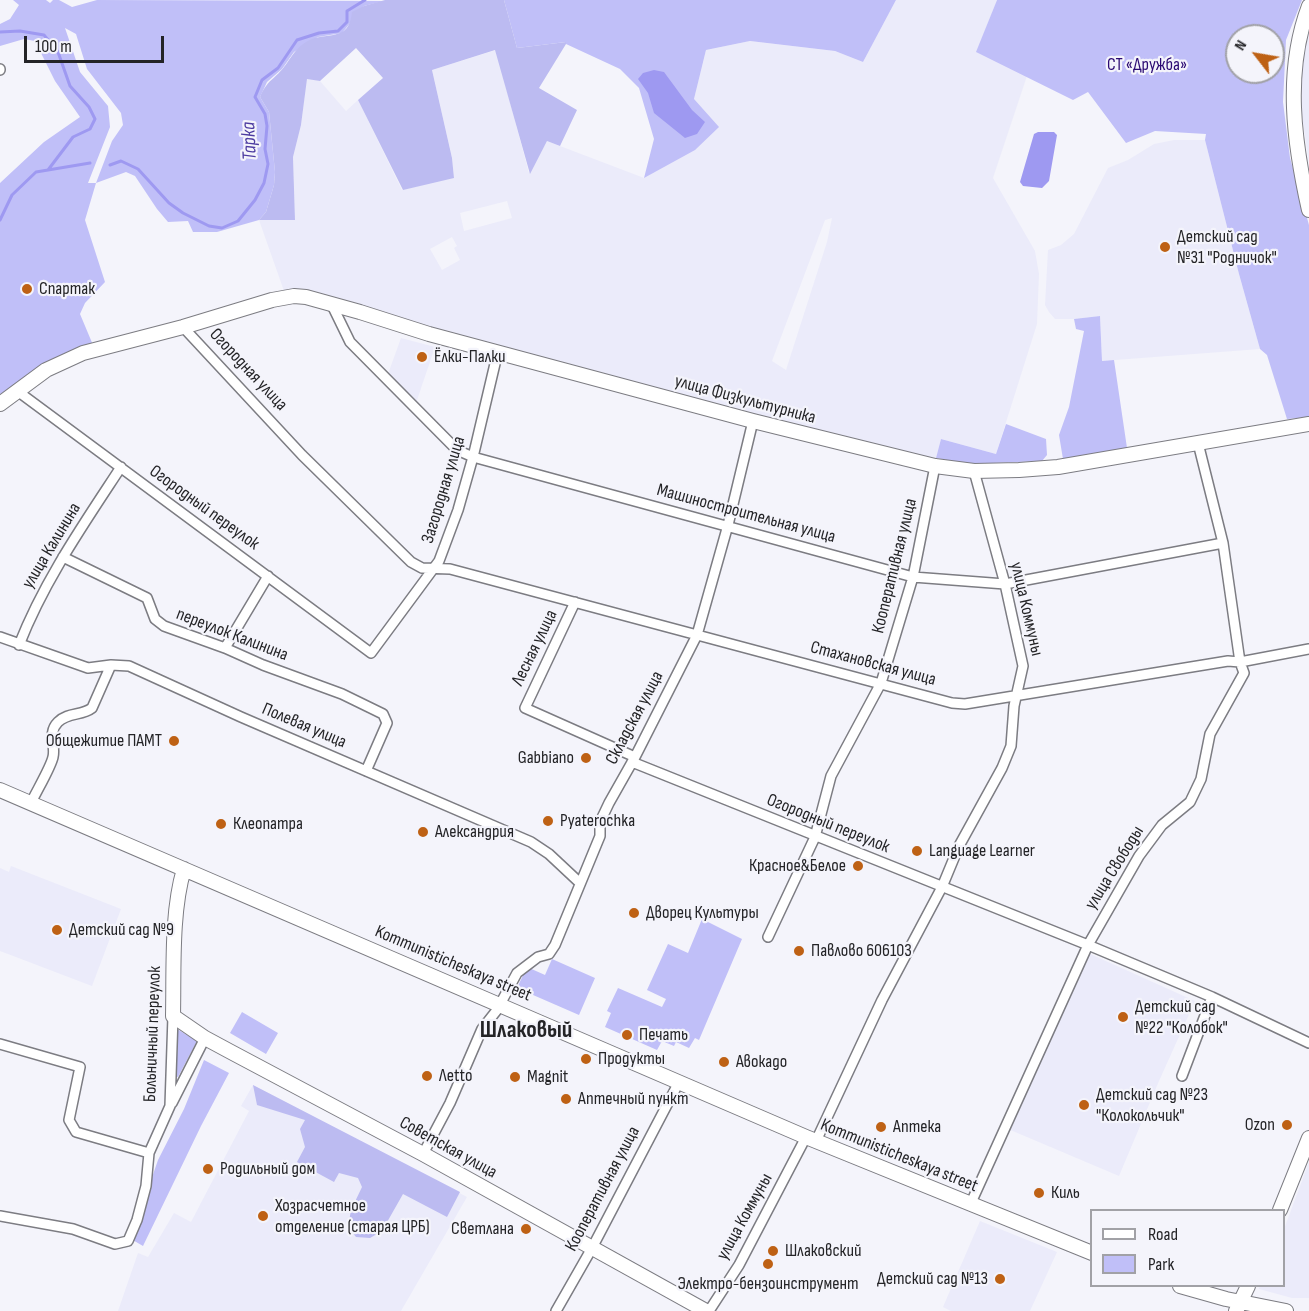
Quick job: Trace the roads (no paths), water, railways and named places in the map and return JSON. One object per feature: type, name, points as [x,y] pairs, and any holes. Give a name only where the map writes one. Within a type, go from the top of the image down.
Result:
[{"type":"street","points":[[1309,6],[1302,24],[1296,56],[1294,100],[1295,133],[1309,210]]},
{"type":"street","name":"улица Физкультурника","points":[[183,327],[272,300],[294,296],[306,297],[429,334],[753,421],[935,466],[974,471],[1020,471],[1058,467],[1309,424]]},
{"type":"street","name":"Машиностроительная улица","points":[[331,303],[350,342],[457,450],[473,457],[913,577],[1005,584],[1223,543]]},
{"type":"street","name":"Огородная улица","points":[[0,404],[46,370],[83,353],[183,327],[302,455],[401,552],[422,568],[435,568]]},
{"type":"street","name":"Загородная улица","points":[[370,653],[435,568],[458,510],[498,351]]},
{"type":"street","name":"Огородный переулок","points":[[16,390],[370,653]]},
{"type":"street","name":"Складская улица","points":[[423,1154],[450,1103],[482,1029],[500,1005],[517,973],[538,957],[549,954],[555,945],[600,836],[600,822],[698,635],[753,421]]},
{"type":"street","name":"улица Свободы","points":[[970,1205],[1088,945],[1139,856],[1162,825],[1190,802],[1201,779],[1210,734],[1244,674],[1240,662],[1223,543],[1198,443]]},
{"type":"street","name":"Кооперативная улица","points":[[768,937],[815,837],[831,776],[880,683],[913,577],[935,466]]},
{"type":"street","name":"улица Калинина","points":[[19,645],[32,613],[63,557],[121,467]]},
{"type":"street","name":"улица Коммуны","points":[[708,1311],[739,1265],[811,1139],[942,887],[959,846],[1002,768],[1011,746],[1014,706],[1023,666],[1005,584],[974,471]]},
{"type":"street","name":"переулок Калинина","points":[[63,557],[147,598],[154,619],[164,626],[342,694],[383,714],[387,723],[366,771]]},
{"type":"street","name":"Стахановская улица","points":[[435,568],[450,569],[952,703],[965,704],[1228,661],[1240,662],[1309,649]]},
{"type":"street","points":[[225,648],[268,576]]},
{"type":"street","name":"Лесная улица","points":[[525,708],[575,602]]},
{"type":"street","name":"Полевая улица","points":[[0,637],[88,668],[111,665],[129,666],[531,842],[549,854],[580,883]]},
{"type":"street","points":[[31,803],[54,756],[52,734],[56,723],[65,717],[86,712],[92,708],[111,665]]},
{"type":"street","name":"Огородный переулок","points":[[525,708],[634,760],[815,837],[1088,945],[1212,997],[1309,1043]]},
{"type":"street","name":"Kommunisticheskaya street","points":[[0,790],[811,1139],[1090,1252]]},
{"type":"street","name":"Больничный переулок","points":[[0,1216],[73,1229],[115,1244],[128,1241],[137,1220],[146,1186],[149,1153],[170,1106],[177,922],[184,869]]},
{"type":"street","points":[[1182,1076],[1212,997]]},
{"type":"street","name":"Советская улица","points":[[173,1016],[205,1038],[423,1154],[708,1311]]},
{"type":"street","points":[[170,1106],[205,1038]]},
{"type":"street","points":[[0,1044],[80,1067],[69,1120],[76,1132],[149,1153]]},
{"type":"street","name":"Кооперативная улица","points":[[556,1311],[592,1248],[679,1082]]},
{"type":"street","points":[[1280,1209],[1309,1138]]},
{"type":"street","points":[[1183,1287],[1239,1306],[1286,1311]]},
{"type":"street","points":[[1239,1306],[1248,1287]]},
{"type":"waterway","name":"Тарка","points":[[110,165],[121,161],[138,169],[169,203],[209,226],[222,228],[238,221],[255,200],[264,183],[268,164],[265,149],[267,126],[265,114],[255,97],[262,80],[278,68],[297,40],[319,33],[338,31],[347,22],[347,11],[365,0]]},
{"type":"waterway","points":[[0,32],[20,31],[44,35],[58,52],[70,86],[89,107],[95,119],[90,129],[73,137],[48,170]]},
{"type":"waterway","name":"Тарка","points":[[0,220],[12,195],[36,172],[90,163]]},
{"type":"place","name":"Детский сад №31 \"Родничок\"","points":[[1165,247]]},
{"type":"place","name":"Спартак","points":[[27,289]]},
{"type":"place","name":"Ёлки-Палки","points":[[422,357]]},
{"type":"place","name":"Общежитие ПАМТ","points":[[174,741]]},
{"type":"place","name":"Gabbiano","points":[[586,758]]},
{"type":"place","name":"Pyaterochka","points":[[548,821]]},
{"type":"place","name":"Клеопатра","points":[[221,824]]},
{"type":"place","name":"Александрия","points":[[423,832]]},
{"type":"place","name":"Language Learner","points":[[917,851]]},
{"type":"place","name":"Красное&Белое","points":[[858,866]]},
{"type":"place","name":"Дворец Культуры","points":[[634,913]]},
{"type":"place","name":"Детский сад №9","points":[[57,930]]},
{"type":"place","name":"Павлово 606103","points":[[799,951]]},
{"type":"place","name":"Детский сад №22 \"Колобок\"","points":[[1123,1017]]},
{"type":"place","name":"Печать","points":[[627,1035]]},
{"type":"place","name":"Продукты","points":[[586,1059]]},
{"type":"place","name":"Авокадо","points":[[724,1062]]},
{"type":"place","name":"Леtto","points":[[427,1076]]},
{"type":"place","name":"Magnit","points":[[515,1077]]},
{"type":"place","name":"Аптечный пункт","points":[[566,1099]]},
{"type":"place","name":"Детский сад №23 \"Колокольчик\"","points":[[1084,1105]]},
{"type":"place","name":"Ozon","points":[[1287,1125]]},
{"type":"place","name":"Аптека","points":[[881,1127]]},
{"type":"place","name":"Родильный дом","points":[[208,1169]]},
{"type":"place","name":"Киль","points":[[1039,1193]]},
{"type":"place","name":"Хозрасчетное отделение (старая ЦРБ)","points":[[263,1216]]},
{"type":"place","name":"Светлана","points":[[526,1229]]},
{"type":"place","name":"Шлаковский","points":[[773,1251]]},
{"type":"place","name":"Электро-бензоинструмент","points":[[768,1264]]},
{"type":"place","name":"Детский сад №13","points":[[1000,1279]]},
{"type":"district","name":"Шлаковый","points":[[526,1031]]},
{"type":"park label","name":"СТ «Дружба»","points":[[1147,65]]}]
